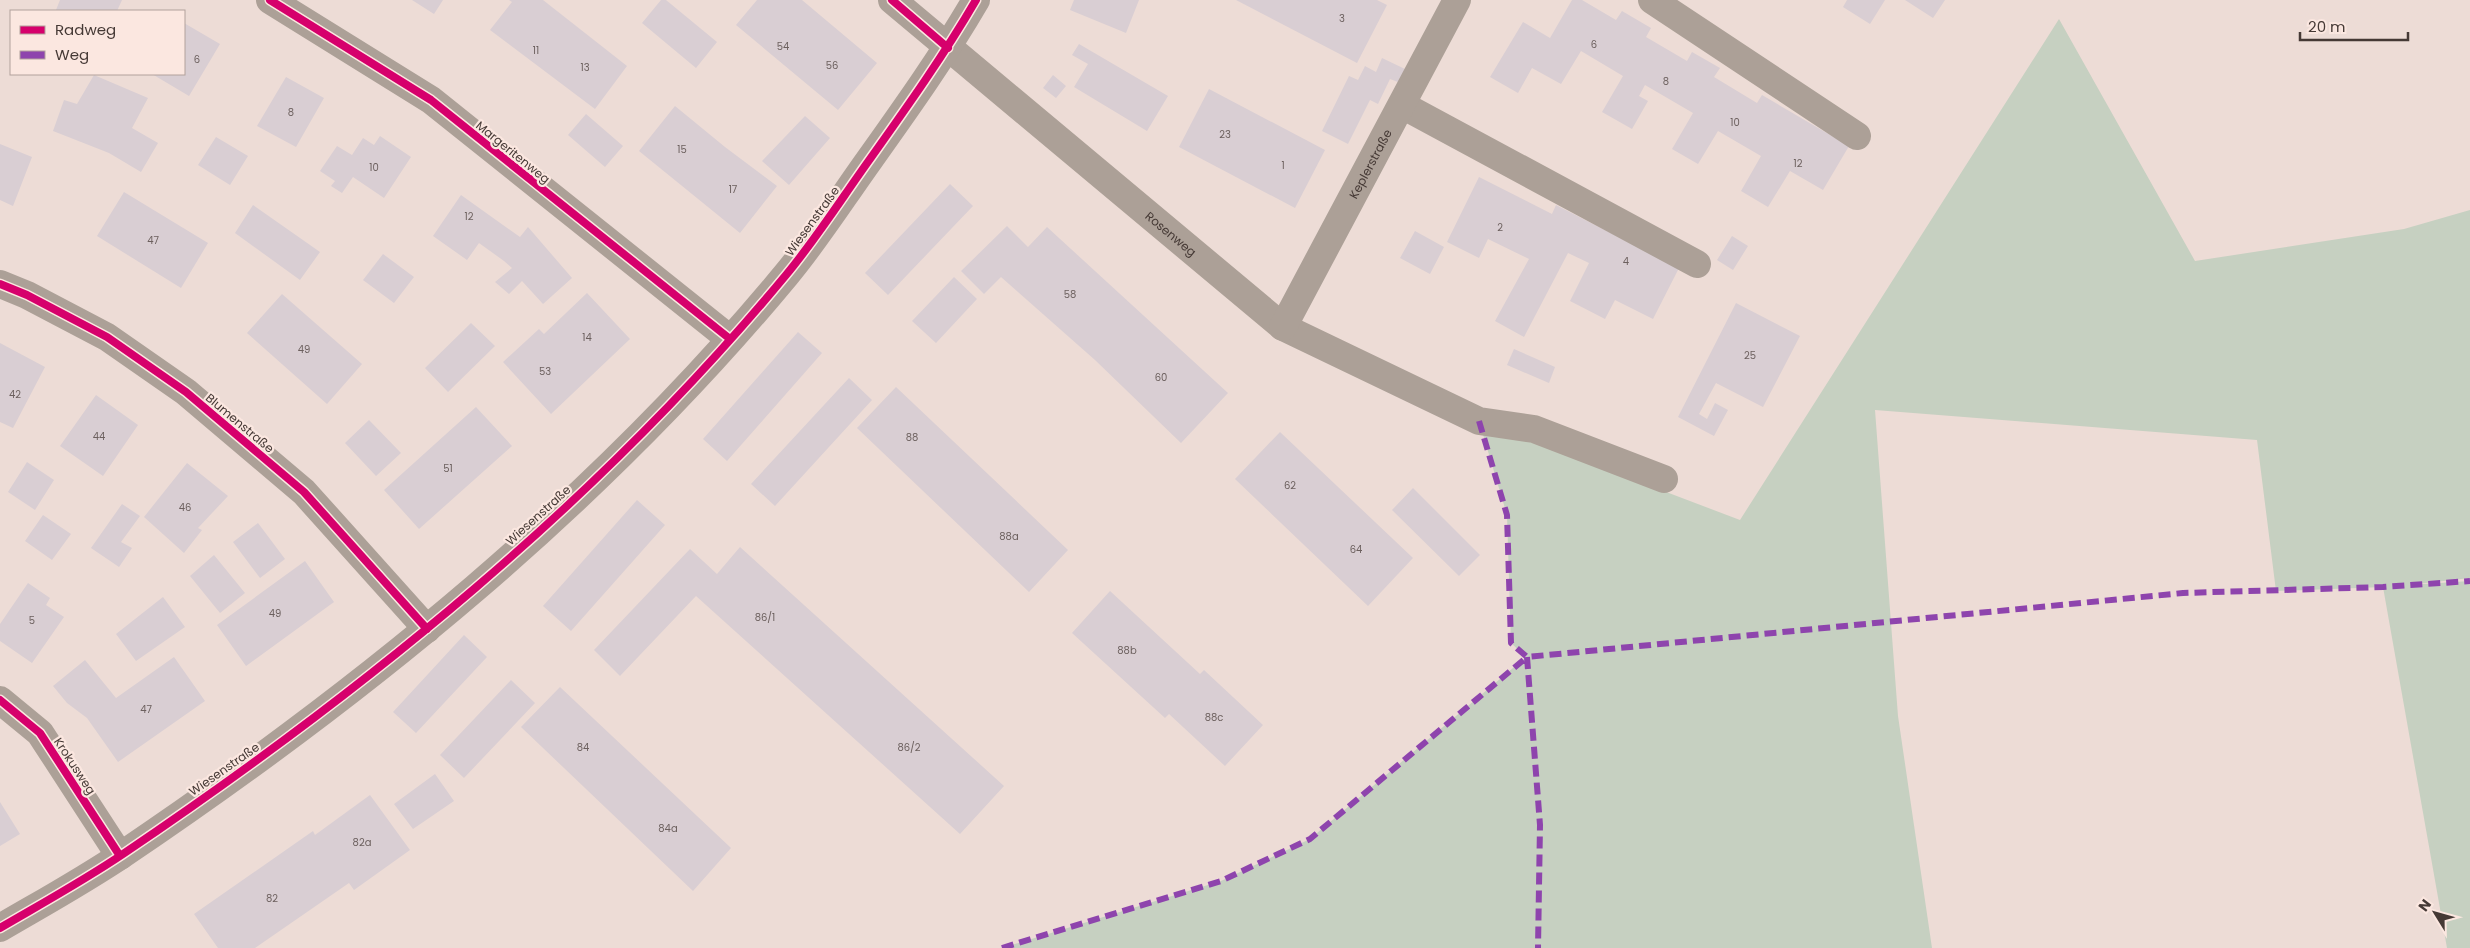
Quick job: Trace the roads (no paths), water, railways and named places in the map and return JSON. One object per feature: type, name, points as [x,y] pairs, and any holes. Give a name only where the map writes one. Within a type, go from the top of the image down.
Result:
[{"type":"street","name":"Margeritenweg","points":[[270,0],[431,100],[730,339]]},
{"type":"street","name":"Rosenweg","points":[[892,0],[1283,327],[1479,421],[1534,430],[1664,479]]},
{"type":"street","name":"Wiesenstraße","points":[[0,928],[120,856],[278,745],[427,629],[573,499],[638,437],[730,339],[788,273],[948,48],[976,0]]},
{"type":"street","name":"Keplerstraße","points":[[1283,327],[1458,0]]},
{"type":"street","points":[[1652,0],[1857,136]]},
{"type":"street","points":[[1402,104],[1697,264]]},
{"type":"street","name":"Blumenstraße","points":[[0,284],[27,295],[107,337],[186,392],[304,492],[427,629]]},
{"type":"street","name":"Krokusweg","points":[[0,700],[40,734],[120,856]]}]
